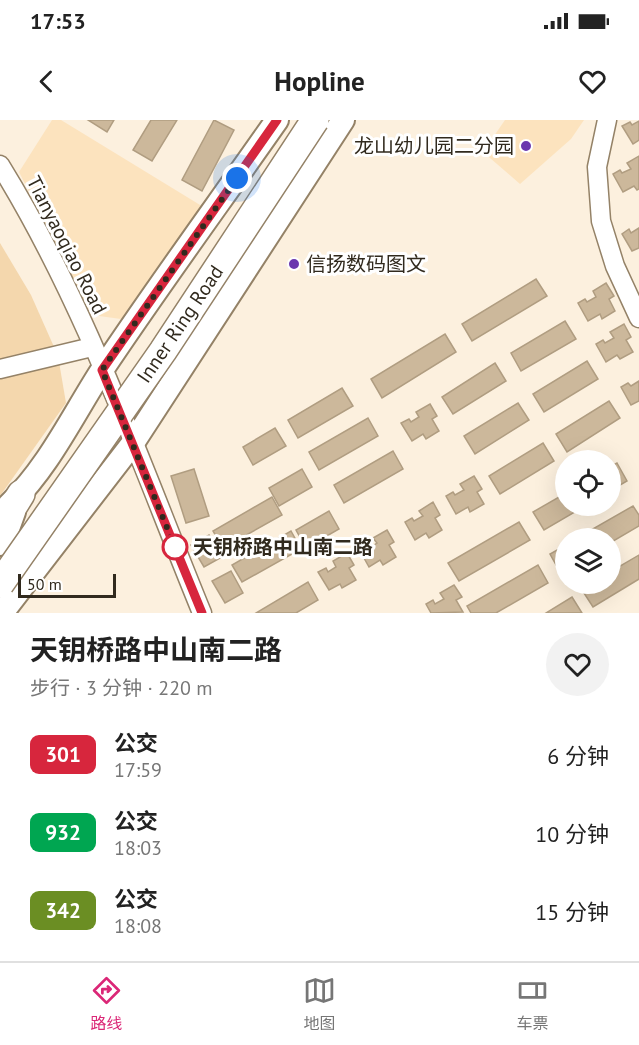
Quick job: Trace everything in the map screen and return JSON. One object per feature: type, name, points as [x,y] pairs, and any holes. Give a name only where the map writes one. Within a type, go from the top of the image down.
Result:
[{"type":"highway","name":"Inner Ring Road","points":[[0,552],[156,337],[299,120]]},
{"type":"highway","name":"Inner Ring Road","points":[[0,584],[163,351],[315,120]]},
{"type":"highway","points":[[0,528],[21,494]]},
{"type":"main road","points":[[0,514],[21,494],[44,462],[102,370],[277,120]]},
{"type":"main road","points":[[2,613],[133,443],[343,120]]},
{"type":"main road","points":[[0,544],[5,537],[21,494]]},
{"type":"street","points":[[607,120],[597,167],[602,221],[615,266],[639,318]]},
{"type":"street","name":"Tianyaoqiao Road","points":[[0,165],[44,240],[133,443],[202,613]]},
{"type":"street","points":[[0,369],[92,347]]},
{"type":"shaded area","points":[[52,120],[61,120],[205,208],[146,295],[121,319],[92,315],[19,172]]},
{"type":"shaded area","name":"龙山幼儿园二分园","points":[[505,120],[584,120],[571,139],[520,184],[483,152]]},
{"type":"shaded area","points":[[0,243],[31,295],[58,356],[66,403],[0,496]]},
{"type":"building","points":[[88,120],[114,120],[107,132]]},
{"type":"building","points":[[151,120],[177,120],[152,161],[133,150]]},
{"type":"building","points":[[214,120],[234,130],[202,191],[182,180]]},
{"type":"building","points":[[639,121],[639,140],[633,144],[622,126],[630,122],[632,125]]},
{"type":"building","points":[[639,156],[639,189],[637,190],[634,186],[623,192],[613,174],[620,170],[622,173],[631,169],[627,163]]},
{"type":"building","points":[[639,228],[639,248],[632,251],[622,234],[629,229],[631,233]]},
{"type":"building","points":[[536,279],[547,296],[472,341],[462,324]]},
{"type":"building","points":[[606,283],[614,296],[609,299],[615,311],[602,319],[600,314],[588,321],[578,303],[585,299],[587,302],[596,297],[593,291]]},
{"type":"building","points":[[565,321],[576,339],[521,371],[511,353]]},
{"type":"building","points":[[624,324],[631,337],[626,340],[633,352],[620,359],[617,355],[606,362],[596,344],[603,340],[605,343],[614,338],[610,332]]},
{"type":"building","points":[[445,334],[456,352],[382,398],[371,379]]},
{"type":"building","points":[[587,361],[598,379],[544,412],[533,394]]},
{"type":"building","points":[[495,363],[506,381],[453,414],[442,397]]},
{"type":"building","points":[[639,381],[639,401],[631,405],[621,387],[628,383],[631,386]]},
{"type":"building","points":[[342,388],[353,406],[298,438],[288,420]]},
{"type":"building","points":[[609,401],[620,418],[570,450],[566,450],[556,434]]},
{"type":"building","points":[[518,403],[529,420],[475,454],[464,436]]},
{"type":"building","points":[[430,404],[437,416],[432,419],[439,431],[426,439],[423,434],[412,441],[401,423],[409,419],[411,422],[419,417],[416,412]]},
{"type":"building","points":[[368,418],[378,436],[319,470],[309,452]]},
{"type":"building","points":[[275,428],[286,446],[253,465],[243,447]]},
{"type":"building","points":[[543,443],[554,461],[500,494],[489,476]]},
{"type":"building","points":[[393,451],[403,469],[344,503],[334,485]]},
{"type":"building","points":[[194,469],[209,516],[186,523],[171,476]]},
{"type":"building","points":[[302,469],[312,487],[279,506],[269,488]]},
{"type":"building","points":[[621,470],[627,481],[621,485]]},
{"type":"building","points":[[474,476],[482,489],[477,492],[484,504],[470,512],[468,507],[456,514],[446,496],[453,492],[455,495],[464,490],[460,484]]},
{"type":"building","points":[[272,497],[282,515],[223,548],[213,531]]},
{"type":"building","points":[[555,499],[555,516],[568,516],[544,530],[533,512]]},
{"type":"building","points":[[433,502],[440,515],[435,518],[442,530],[429,538],[426,533],[415,540],[405,522],[412,518],[414,521],[423,516],[419,511]]},
{"type":"building","points":[[633,506],[639,515],[639,526],[621,537],[621,528],[594,528],[616,516],[621,516],[621,513]]},
{"type":"building","points":[[329,511],[339,529],[306,548],[296,530]]},
{"type":"building","points":[[519,522],[530,540],[459,581],[448,563]]},
{"type":"building","points":[[387,530],[394,542],[389,545],[396,557],[383,565],[380,560],[369,567],[359,549],[366,545],[368,549],[377,543],[373,538]]},
{"type":"building","points":[[291,531],[301,549],[242,582],[232,565]]},
{"type":"building","points":[[209,535],[222,557],[204,567],[191,545]]},
{"type":"building","points":[[555,551],[555,563],[550,554]]},
{"type":"building","points":[[347,553],[354,565],[349,568],[356,580],[342,588],[340,584],[329,590],[318,572],[326,568],[328,572],[336,567],[333,561]]},
{"type":"building","points":[[639,555],[639,579],[621,590],[621,566]]},
{"type":"building","points":[[538,565],[548,583],[496,613],[471,613],[467,606]]},
{"type":"building","points":[[231,571],[243,593],[225,603],[212,581]]},
{"type":"building","points":[[308,582],[318,600],[296,613],[256,613]]},
{"type":"building","points":[[454,585],[462,597],[456,600],[463,612],[431,613],[426,604],[433,600],[435,604],[444,599],[440,593]]},
{"type":"building","points":[[585,594],[614,594],[593,607]]},
{"type":"building","points":[[572,597],[582,613],[546,613]]},
{"type":"bus line","name":"301","points":[[202,613],[102,370],[277,120]]},
{"type":"place","name":"龙山幼儿园二分园","points":[[526,146]]},
{"type":"place","name":"信扬数码图文","points":[[294,264]]},
{"type":"place","name":"天钥桥路中山南二路","points":[[175,547]]},
{"type":"route","points":[[175,547],[102,370],[237,178]]}]
